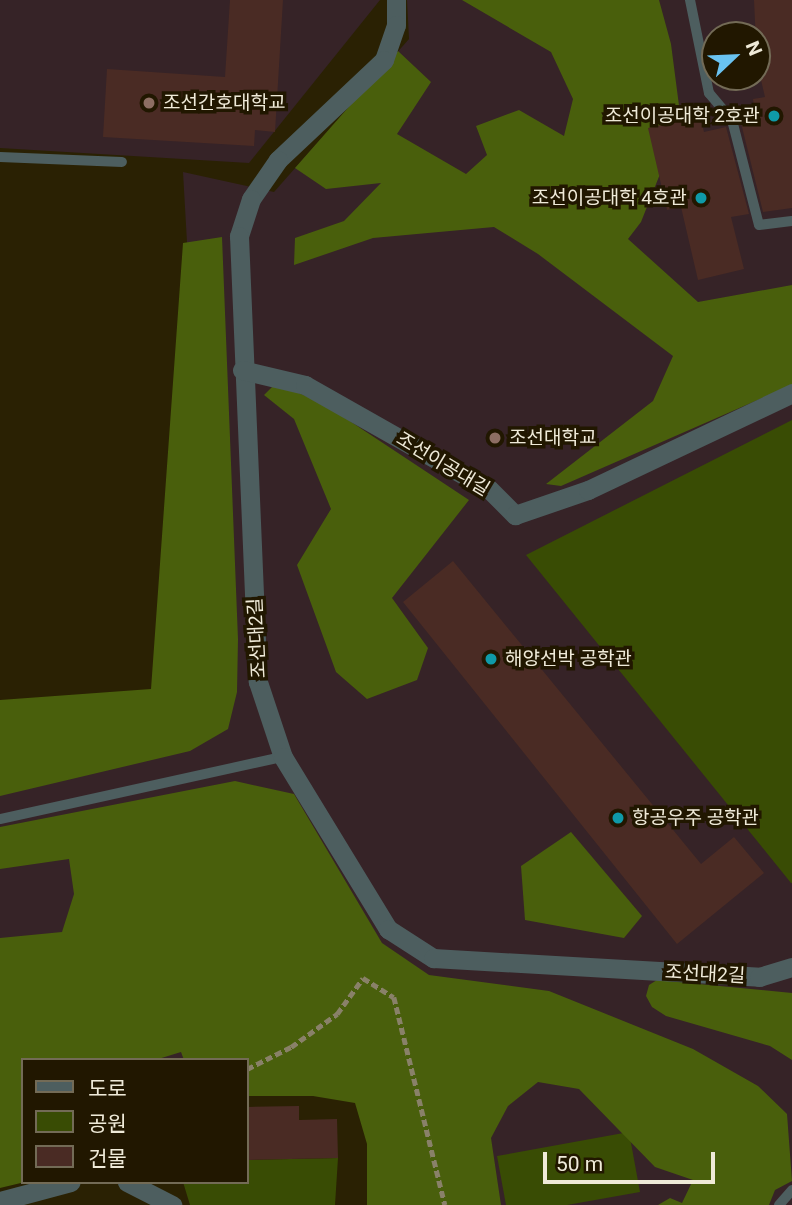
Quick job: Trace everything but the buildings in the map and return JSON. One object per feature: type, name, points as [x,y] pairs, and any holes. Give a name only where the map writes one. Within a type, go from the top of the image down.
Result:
[{"type":"street","name":"조선대2길","points":[[396,0],[396,25],[384,60],[278,160],[243,216],[237,252],[258,682],[283,757],[388,929],[433,958],[759,977],[792,967]]},
{"type":"street","name":"조선이공대길","points":[[242,370],[305,385],[489,489],[515,515],[588,490],[792,393]]},
{"type":"street","points":[[0,1201],[64,1184]]},
{"type":"street","points":[[131,1184],[172,1205]]},
{"type":"lane","points":[[690,0],[709,93],[732,120],[759,225],[792,221]]},
{"type":"lane","points":[[0,158],[122,162]]},
{"type":"lane","points":[[0,819],[283,757]]},
{"type":"lane","points":[[779,1205],[792,1189]]},
{"type":"path","points":[[248,1068],[291,1047],[337,1014],[363,978],[394,998],[445,1205]]},
{"type":"shaded area","name":"조선간호대학교","points":[[0,0],[380,0],[249,163],[0,148]]},
{"type":"shaded area","name":"조선대학교","points":[[407,0],[792,0],[792,1205],[496,1205],[491,1149],[248,1060],[248,1058],[21,1058],[21,1068],[0,1150],[0,725],[212,683],[183,172],[274,192],[409,39]]},
{"type":"green space","points":[[462,0],[659,0],[671,44],[681,121],[641,222],[628,239],[698,302],[792,285],[792,385],[561,486],[546,484],[653,401],[673,356],[538,254],[494,227],[373,238],[294,265],[295,238],[344,221],[381,183],[326,189],[295,168],[398,51],[431,82],[397,134],[466,174],[487,155],[476,126],[519,110],[564,136],[573,99],[551,52]]},
{"type":"green space","points":[[222,237],[238,639],[237,692],[228,729],[190,751],[0,796],[0,700],[151,689],[183,243]]},
{"type":"green space","points":[[276,383],[324,404],[469,500],[392,598],[428,648],[417,680],[367,699],[336,672],[297,565],[331,509],[294,419],[264,395]]},
{"type":"green space","points":[[792,420],[792,883],[791,883],[526,555]]},
{"type":"green space","points":[[235,781],[294,794],[382,943],[429,975],[549,991],[693,1049],[758,1086],[787,1114],[792,1181],[775,1190],[769,1205],[658,1205],[670,1198],[682,1203],[693,1180],[655,1167],[579,1089],[538,1082],[508,1106],[491,1138],[501,1205],[367,1205],[367,1144],[355,1103],[313,1096],[248,1096],[248,1058],[183,1058],[181,1052],[162,1058],[21,1058],[21,1183],[0,1188],[0,938],[62,932],[74,894],[69,859],[0,869],[0,827]]},
{"type":"green space","points":[[571,832],[642,916],[624,938],[525,920],[521,866]]},
{"type":"green space","points":[[657,980],[792,993],[792,1060],[770,1046],[666,1016],[652,1007],[646,996],[649,985]]},
{"type":"green space","points":[[629,1132],[640,1192],[567,1205],[506,1205],[497,1156]]},
{"type":"green space","points":[[338,1158],[335,1205],[190,1205],[184,1184],[248,1184],[248,1160]]},
{"type":"place","name":"조선간호대학교","points":[[149,103]]},
{"type":"place","name":"조선이공대학 2호관","points":[[774,116]]},
{"type":"place","name":"조선이공대학 4호관","points":[[701,198]]},
{"type":"place","name":"조선대학교","points":[[495,438]]},
{"type":"place","name":"해양선박 공학관","points":[[491,659]]},
{"type":"place","name":"항공우주 공학관","points":[[618,818]]}]
